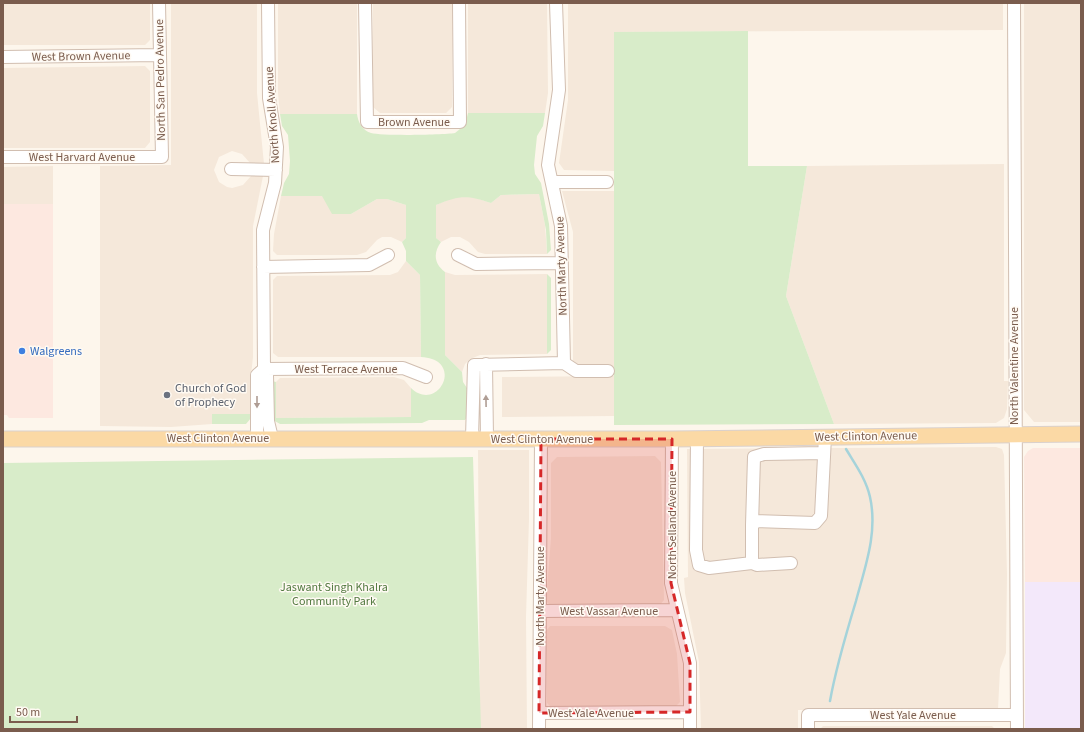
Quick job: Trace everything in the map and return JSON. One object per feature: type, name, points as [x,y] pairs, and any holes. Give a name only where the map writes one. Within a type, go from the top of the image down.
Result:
[{"type":"main road","name":"West Clinton Avenue","points":[[3,439],[672,439],[1081,434]]},
{"type":"street","name":"North San Pedro Avenue","points":[[159,3],[162,158]]},
{"type":"street","name":"North Knoll Avenue","points":[[264,438],[268,421],[267,375],[264,369],[264,230],[275,183],[277,147],[269,98],[268,3]]},
{"type":"street","name":"Brown Avenue","points":[[365,3],[367,122],[460,122],[459,3]]},
{"type":"street","name":"North Marty Avenue","points":[[556,3],[560,90],[548,165],[562,226],[561,263],[564,363]]},
{"type":"street","name":"North Valentine Avenue","points":[[1014,3],[1014,434],[1017,729]]},
{"type":"street","name":"West Brown Avenue","points":[[3,57],[159,55]]},
{"type":"street","name":"West Harvard Avenue","points":[[3,158],[162,158]]},
{"type":"street","points":[[231,169],[276,170]]},
{"type":"street","points":[[553,182],[607,182]]},
{"type":"street","points":[[264,267],[369,265],[388,255]]},
{"type":"street","points":[[458,255],[476,264],[561,263]]},
{"type":"street","points":[[480,438],[474,365],[564,363],[576,371],[608,371]]},
{"type":"street","points":[[480,438],[486,364]]},
{"type":"street","name":"West Terrace Avenue","points":[[264,369],[403,368],[426,377]]},
{"type":"street","points":[[752,525],[757,521],[815,523],[821,516],[825,437]]},
{"type":"street","points":[[697,438],[696,550],[699,565],[716,568],[752,564],[790,564]]},
{"type":"street","name":"North Marty Avenue","points":[[539,729],[541,439]]},
{"type":"street","name":"North Selland Avenue","points":[[672,439],[671,583],[690,663],[690,729]]},
{"type":"street","points":[[752,564],[754,457],[764,454],[824,453]]},
{"type":"street","name":"West Vassar Avenue","points":[[540,611],[677,610]]},
{"type":"street","name":"West Yale Avenue","points":[[540,713],[690,712]]},
{"type":"street","name":"West Yale Avenue","points":[[808,729],[808,715],[1017,715]]},
{"type":"highlighted area","points":[[541,439],[672,439],[671,583],[690,663],[690,712],[539,713]]},
{"type":"shaded area","points":[[3,3],[150,3],[150,40],[145,45],[3,45]]},
{"type":"shaded area","points":[[171,3],[257,3],[257,93],[264,164],[251,164],[242,154],[232,151],[219,157],[214,170],[219,182],[232,188],[243,185],[251,176],[263,176],[253,226],[253,357],[251,375],[251,414],[212,414],[212,424],[171,427],[100,426],[100,166],[171,165]]},
{"type":"shaded area","points":[[278,3],[357,3],[357,114],[280,114],[278,93]]},
{"type":"shaded area","points":[[373,3],[452,3],[452,107],[446,113],[380,113],[373,107]]},
{"type":"shaded area","points":[[468,3],[547,3],[548,93],[545,113],[468,113]]},
{"type":"shaded area","points":[[568,3],[1003,3],[1003,30],[614,32],[614,171],[564,170],[559,163],[568,100]]},
{"type":"shaded area","points":[[1024,3],[1081,3],[1081,422],[1034,422],[1024,410]]},
{"type":"shaded area","points":[[145,66],[150,71],[150,142],[145,148],[3,148],[3,68]]},
{"type":"shaded area","points":[[1004,164],[1004,381],[1008,381],[1007,409],[1004,418],[996,423],[834,424],[786,296],[807,166]]},
{"type":"shaded area","points":[[53,166],[53,204],[3,204],[3,167]]},
{"type":"shaded area","points":[[562,191],[614,191],[614,367],[577,367],[573,363],[573,232]]},
{"type":"shaded area","points":[[539,194],[545,225],[547,254],[485,254],[478,252],[469,242],[460,237],[451,237],[441,242],[436,238],[436,205],[454,197],[473,197],[491,203],[501,195]]},
{"type":"shaded area","points":[[281,196],[323,196],[351,214],[377,199],[387,199],[406,205],[406,238],[402,242],[391,237],[382,237],[377,240],[366,252],[357,255],[277,255],[273,251],[274,234]]},
{"type":"shaded area","points":[[3,204],[53,204],[53,418],[9,418],[7,415],[3,415]]},
{"type":"shaded area","points":[[406,261],[420,275],[421,357],[278,357],[273,353],[273,280],[277,276],[390,275],[398,272]]},
{"type":"shaded area","points":[[445,272],[455,275],[547,274],[547,354],[480,355],[470,359],[465,364],[462,372],[445,355]]},
{"type":"shaded area","points":[[614,376],[614,416],[502,417],[502,377]]},
{"type":"shaded area","points":[[394,377],[404,380],[411,388],[411,417],[276,418],[276,382],[280,378]]},
{"type":"shaded area","points":[[996,447],[1002,449],[1004,455],[1007,574],[1006,653],[1000,669],[998,709],[798,710],[798,729],[701,729],[699,662],[685,593],[684,578],[688,577],[687,449]]},
{"type":"shaded area","points":[[1033,448],[1081,448],[1081,582],[1025,582],[1024,457],[1028,451]]},
{"type":"shaded area","points":[[478,450],[529,450],[529,519],[526,617],[527,729],[480,729]]},
{"type":"shaded area","points":[[655,456],[661,462],[664,600],[660,605],[551,606],[546,601],[551,538],[551,463],[557,457]]},
{"type":"shaded area","points":[[1025,582],[1081,582],[1081,729],[1025,729]]},
{"type":"shaded area","points":[[550,626],[665,626],[672,630],[677,654],[680,702],[675,707],[552,708],[547,703],[546,631]]},
{"type":"shaded area","points":[[823,726],[992,726],[995,729],[820,729]]},
{"type":"green space","points":[[748,31],[748,166],[807,166],[786,296],[834,424],[614,425],[614,32]]},
{"type":"green space","points":[[468,113],[545,113],[543,126],[537,136],[534,165],[535,174],[541,183],[549,224],[551,250],[547,254],[546,230],[539,194],[501,195],[491,203],[464,197],[451,199],[436,205],[436,238],[441,242],[438,246],[436,258],[441,269],[445,272],[445,355],[462,372],[463,382],[469,391],[470,413],[465,420],[429,420],[422,423],[280,424],[273,420],[272,381],[276,382],[276,418],[411,417],[411,388],[421,394],[430,394],[438,390],[443,383],[445,375],[442,366],[435,360],[421,357],[420,275],[406,261],[406,251],[402,242],[406,238],[406,205],[387,199],[377,199],[351,214],[332,214],[322,196],[281,196],[284,183],[289,174],[290,161],[288,135],[282,126],[280,114],[357,114],[361,125],[365,130],[371,133],[387,135],[412,135],[455,133],[465,125]]},
{"type":"green space","points":[[547,274],[551,278],[551,350],[547,354]]},
{"type":"green space","points":[[212,414],[251,414],[251,418],[246,424],[212,424]]},
{"type":"green space","name":"Jaswant Singh Khalra Community Park","points":[[473,457],[481,729],[3,729],[3,463]]},
{"type":"waterway","points":[[830,701],[835,676],[866,563],[872,524],[872,510],[866,484],[846,449]]},
{"type":"place","name":"Walgreens","points":[[22,351]]},
{"type":"place","name":"Church of God of Prophecy","points":[[167,395]]}]
